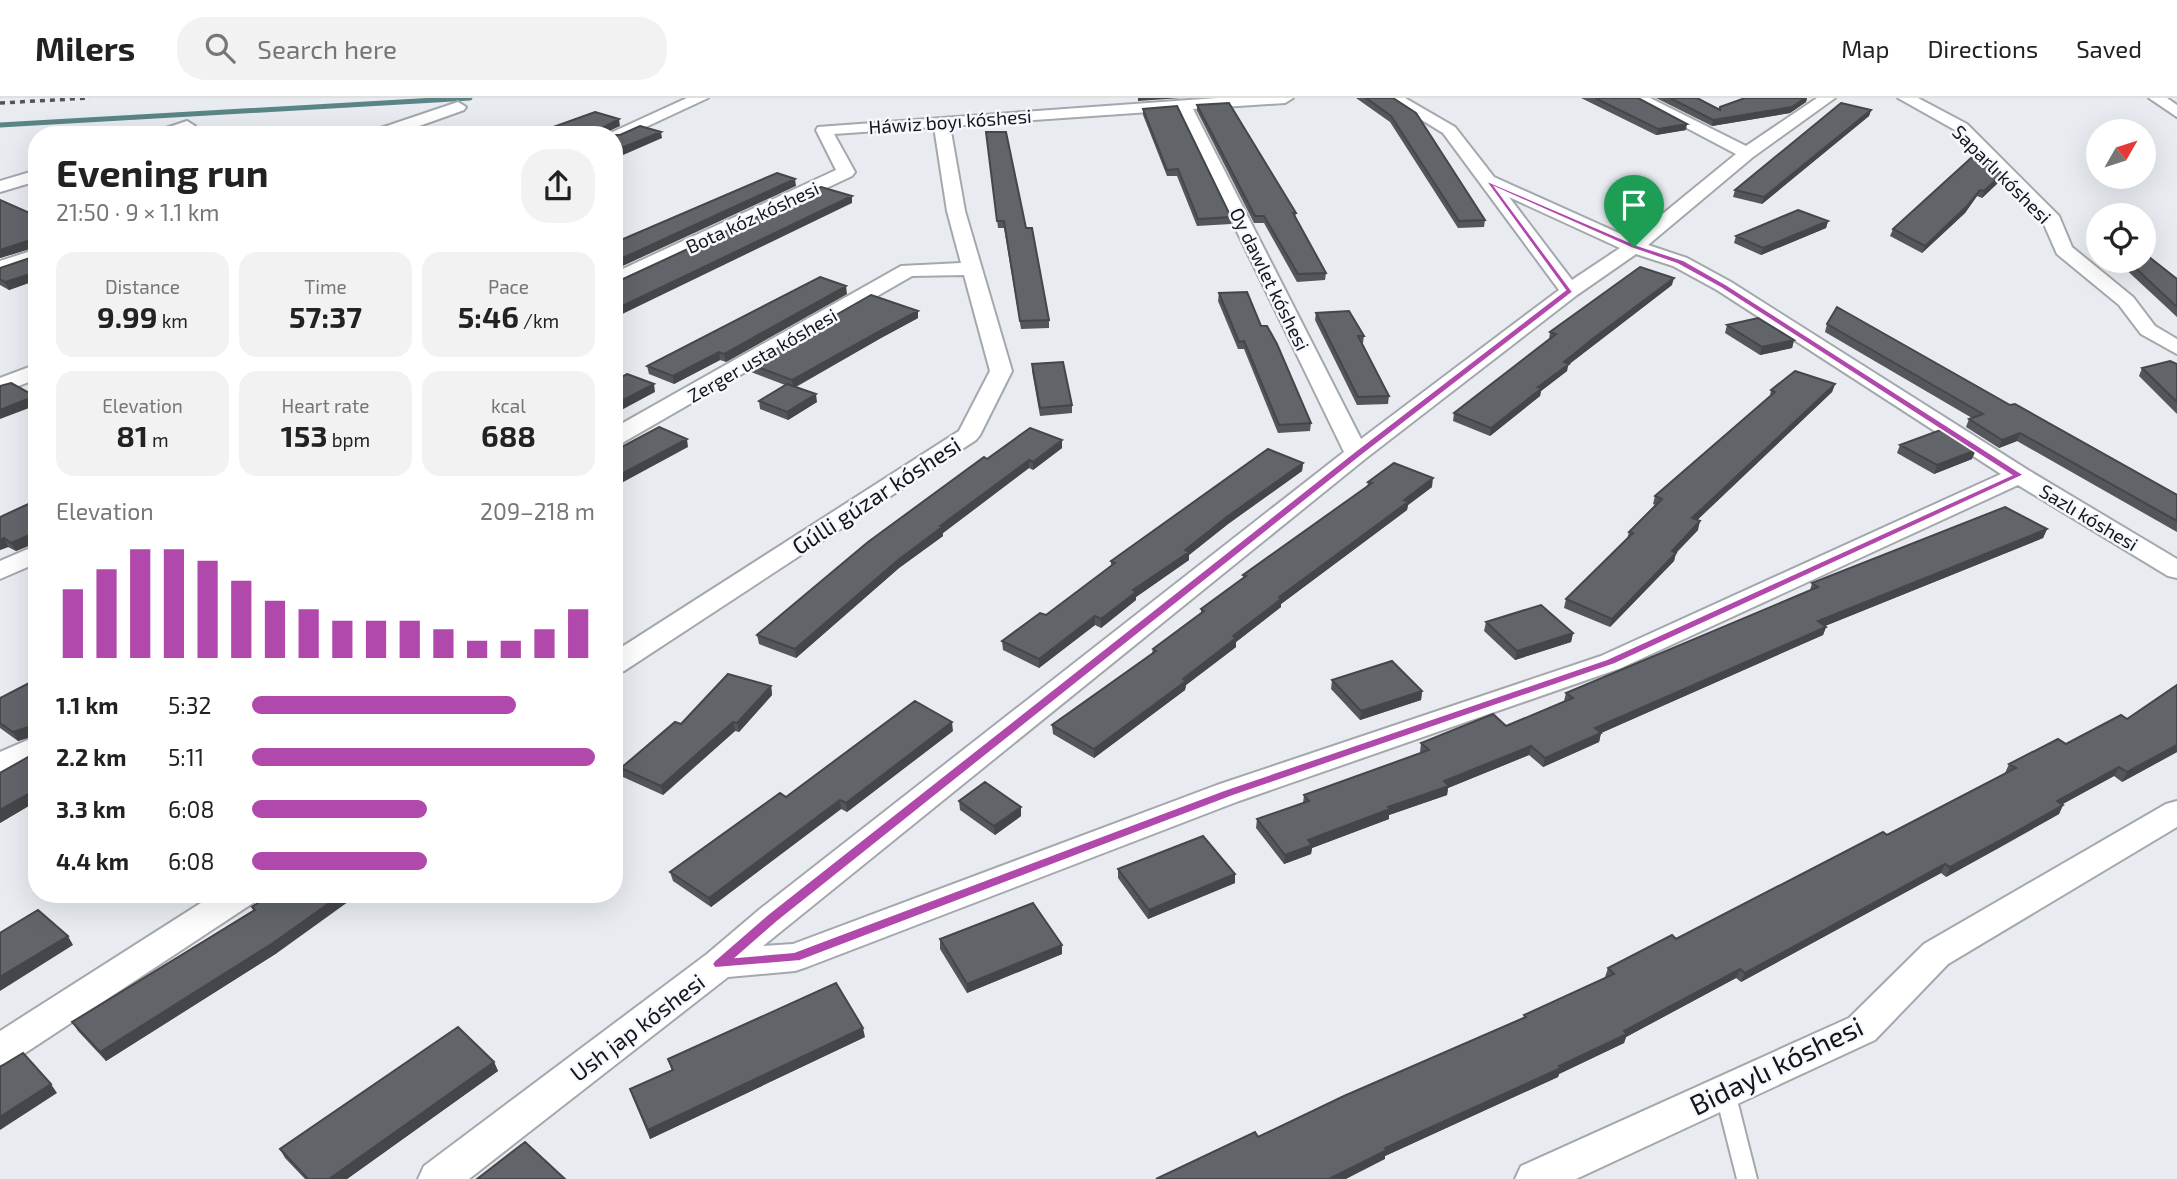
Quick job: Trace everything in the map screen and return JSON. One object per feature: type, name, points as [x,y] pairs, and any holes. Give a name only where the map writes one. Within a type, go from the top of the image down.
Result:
[{"type":"street","points":[[623,131],[700,98]]},
{"type":"street","name":"Háwiz boyı kóshesi","points":[[824,130],[1285,98]]},
{"type":"street","name":"Sazlı kóshesi","points":[[1394,98],[1449,130],[1570,291]]},
{"type":"street","points":[[1638,98],[1747,153]]},
{"type":"street","name":"Ush jap kóshesi","points":[[438,1179],[720,964],[794,901],[1357,454],[1570,291],[1634,247],[1747,153],[1827,98]]},
{"type":"street","name":"Saparlı kóshesi","points":[[1906,98],[1961,127],[2052,220],[2064,250],[2126,300],[2148,330],[2177,348]]},
{"type":"street","points":[[2157,98],[2177,112]]},
{"type":"street","name":"Oy dawlet kóshesi","points":[[1183,106],[1357,454]]},
{"type":"street","points":[[403,126],[458,107]]},
{"type":"street","name":"Gúlli gúzar kóshesi","points":[[623,660],[968,435],[1001,371],[956,211],[941,122]]},
{"type":"street","name":"Bota kóz kóshesi","points":[[623,278],[846,172],[824,130]]},
{"type":"street","points":[[0,187],[28,178]]},
{"type":"street","name":"Sazlı kóshesi","points":[[1487,181],[1634,247],[1680,262],[1724,286],[2019,475],[2177,570]]},
{"type":"street","points":[[0,268],[28,258]]},
{"type":"street","name":"Zerger usta kóshesi","points":[[623,433],[908,270],[971,269]]},
{"type":"street","points":[[0,386],[28,375]]},
{"type":"street","points":[[720,964],[795,957],[1228,793],[1611,662],[2019,475]]},
{"type":"street","points":[[0,570],[28,557]]},
{"type":"street","points":[[0,765],[28,751]]},
{"type":"street","name":"Bidaylı kóshesi","points":[[1535,1179],[1862,1029],[1936,954],[2177,812]]},
{"type":"street","points":[[0,1050],[227,903]]},
{"type":"lane","points":[[1725,1092],[1747,1179]]},
{"type":"building","points":[[1366,98],[1393,98],[1416,113],[1485,220],[1459,221],[1391,116]]},
{"type":"building","points":[[1595,98],[1638,98],[1687,124],[1658,129]]},
{"type":"building","points":[[1670,98],[1697,98],[1720,110],[1720,107],[1745,98],[1805,98],[1792,107],[1713,120]]},
{"type":"building","points":[[1229,103],[1296,213],[1293,213],[1326,273],[1298,274],[1264,216],[1255,216],[1197,105]]},
{"type":"building","points":[[1841,103],[1871,110],[1764,197],[1735,190]]},
{"type":"building","points":[[1177,106],[1231,217],[1198,219],[1178,169],[1167,170],[1143,109]]},
{"type":"building","points":[[595,112],[619,119],[606,126],[556,126]]},
{"type":"building","points":[[640,126],[661,132],[623,147],[623,134]]},
{"type":"building","points":[[986,132],[1006,132],[1026,228],[1032,228],[1049,320],[1020,321],[1004,221],[997,221]]},
{"type":"building","points":[[1971,158],[1991,162],[2002,174],[1984,191],[1980,190],[1925,246],[1893,229]]},
{"type":"building","points":[[777,173],[795,179],[623,258],[623,239]]},
{"type":"building","points":[[821,187],[852,196],[623,306],[623,279]]},
{"type":"building","points":[[0,200],[28,212],[28,241],[0,250]]},
{"type":"building","points":[[1798,210],[1828,221],[1763,248],[1736,236]]},
{"type":"building","points":[[28,259],[28,275],[5,282],[0,279],[0,268]]},
{"type":"building","points":[[2156,262],[2177,279],[2177,307],[2141,273],[2156,273]]},
{"type":"building","points":[[1640,267],[1674,278],[1564,362],[1569,364],[1491,428],[1454,413],[1556,334],[1550,332]]},
{"type":"building","points":[[820,277],[846,286],[724,354],[719,352],[673,376],[647,366]]},
{"type":"building","points":[[1247,292],[1261,326],[1267,326],[1277,344],[1311,423],[1279,425],[1244,341],[1239,342],[1219,293]]},
{"type":"building","points":[[871,295],[918,311],[792,380],[750,364]]},
{"type":"building","points":[[1837,307],[2177,495],[2177,521],[2020,433],[2002,440],[1969,419],[1983,414],[1827,324]]},
{"type":"building","points":[[1349,311],[1364,336],[1358,336],[1389,396],[1358,397],[1316,313]]},
{"type":"building","points":[[1758,318],[1794,340],[1762,347],[1727,325]]},
{"type":"building","points":[[2170,361],[2177,364],[2177,402],[2142,368]]},
{"type":"building","points":[[1063,362],[1072,405],[1040,408],[1032,364]]},
{"type":"building","points":[[1795,371],[1835,384],[1692,518],[1700,521],[1672,551],[1676,553],[1612,619],[1566,599],[1633,533],[1629,532],[1662,499],[1655,496],[1775,392],[1771,390]]},
{"type":"building","points":[[627,374],[654,384],[623,400],[623,376]]},
{"type":"building","points":[[11,383],[28,392],[28,399],[0,410],[0,386]]},
{"type":"building","points":[[787,384],[816,394],[787,412],[759,401]]},
{"type":"building","points":[[659,427],[687,439],[623,473],[623,446]]},
{"type":"building","points":[[1030,428],[1062,440],[1033,462],[1029,460],[940,526],[942,527],[898,560],[795,649],[757,635],[868,542],[984,457],[987,459]]},
{"type":"building","points":[[1943,429],[1976,450],[1937,465],[1900,445]]},
{"type":"building","points":[[1268,449],[1303,463],[1228,516],[1185,550],[1189,552],[1133,590],[1136,592],[1101,619],[1095,616],[1039,659],[1002,641],[1040,613],[1046,615],[1115,563],[1111,561]]},
{"type":"building","points":[[1394,463],[1433,478],[1404,500],[1408,502],[1279,597],[1281,599],[1233,636],[1236,638],[1183,679],[1186,681],[1094,749],[1052,725],[1156,651],[1153,649],[1246,576],[1243,575],[1372,483],[1368,482]]},
{"type":"building","points":[[28,504],[28,536],[11,543],[4,538],[0,540],[0,517]]},
{"type":"building","points":[[2005,507],[2047,529],[1818,621],[1826,627],[1595,728],[1601,733],[1545,758],[1531,746],[1444,781],[1449,786],[1388,807],[1390,809],[1308,840],[1312,845],[1285,855],[1257,819],[1309,801],[1304,795],[1429,750],[1421,743],[1493,714],[1506,726],[1573,698],[1566,693],[1818,587],[1812,583]]},
{"type":"building","points":[[1541,605],[1573,633],[1517,651],[1486,622]]},
{"type":"building","points":[[1392,661],[1422,691],[1361,711],[1332,680]]},
{"type":"building","points":[[728,674],[771,686],[737,723],[733,722],[661,786],[623,769],[675,722],[681,724]]},
{"type":"building","points":[[28,684],[28,727],[13,732],[0,723],[0,698]]},
{"type":"building","points":[[2177,685],[2177,745],[2127,772],[2119,767],[2057,801],[2063,805],[2003,839],[1950,867],[1945,864],[1745,973],[1740,969],[1624,1031],[1627,1034],[1559,1066],[1561,1068],[1385,1148],[1387,1150],[1329,1179],[1156,1179],[1255,1132],[1258,1137],[1344,1096],[1526,1017],[1524,1015],[1614,974],[1608,968],[1672,935],[1676,939],[1883,832],[1887,835],[2016,768],[2009,764],[2058,739],[2066,744],[2121,715],[2127,719]]},
{"type":"building","points":[[915,701],[952,722],[846,803],[840,800],[709,898],[670,872],[780,793],[786,797]]},
{"type":"building","points":[[28,757],[28,794],[0,810],[0,773]]},
{"type":"building","points":[[985,782],[1021,807],[994,826],[959,801]]},
{"type":"building","points":[[1203,836],[1235,874],[1149,910],[1118,869]]},
{"type":"building","points":[[258,903],[329,903],[273,943],[100,1052],[72,1022],[255,910],[252,907]]},
{"type":"building","points":[[1033,903],[1062,945],[967,984],[940,939]]},
{"type":"building","points":[[38,910],[68,936],[0,977],[0,933]]},
{"type":"building","points":[[836,983],[863,1028],[648,1130],[630,1089],[673,1070],[668,1059]]},
{"type":"building","points":[[458,1027],[494,1062],[329,1179],[308,1179],[280,1149]]},
{"type":"building","points":[[23,1053],[51,1084],[0,1117],[0,1067]]},
{"type":"building","points":[[525,1142],[565,1179],[477,1179]]},
{"type":"waterway","points":[[0,125],[470,98]]},
{"type":"railway","points":[[0,103],[90,98]]},
{"type":"route","points":[[1487,181],[1634,247],[1680,262],[1724,286],[2019,475],[1611,662],[1228,793],[795,957],[720,964],[772,918],[1357,454],[1570,291],[1487,181]]}]
